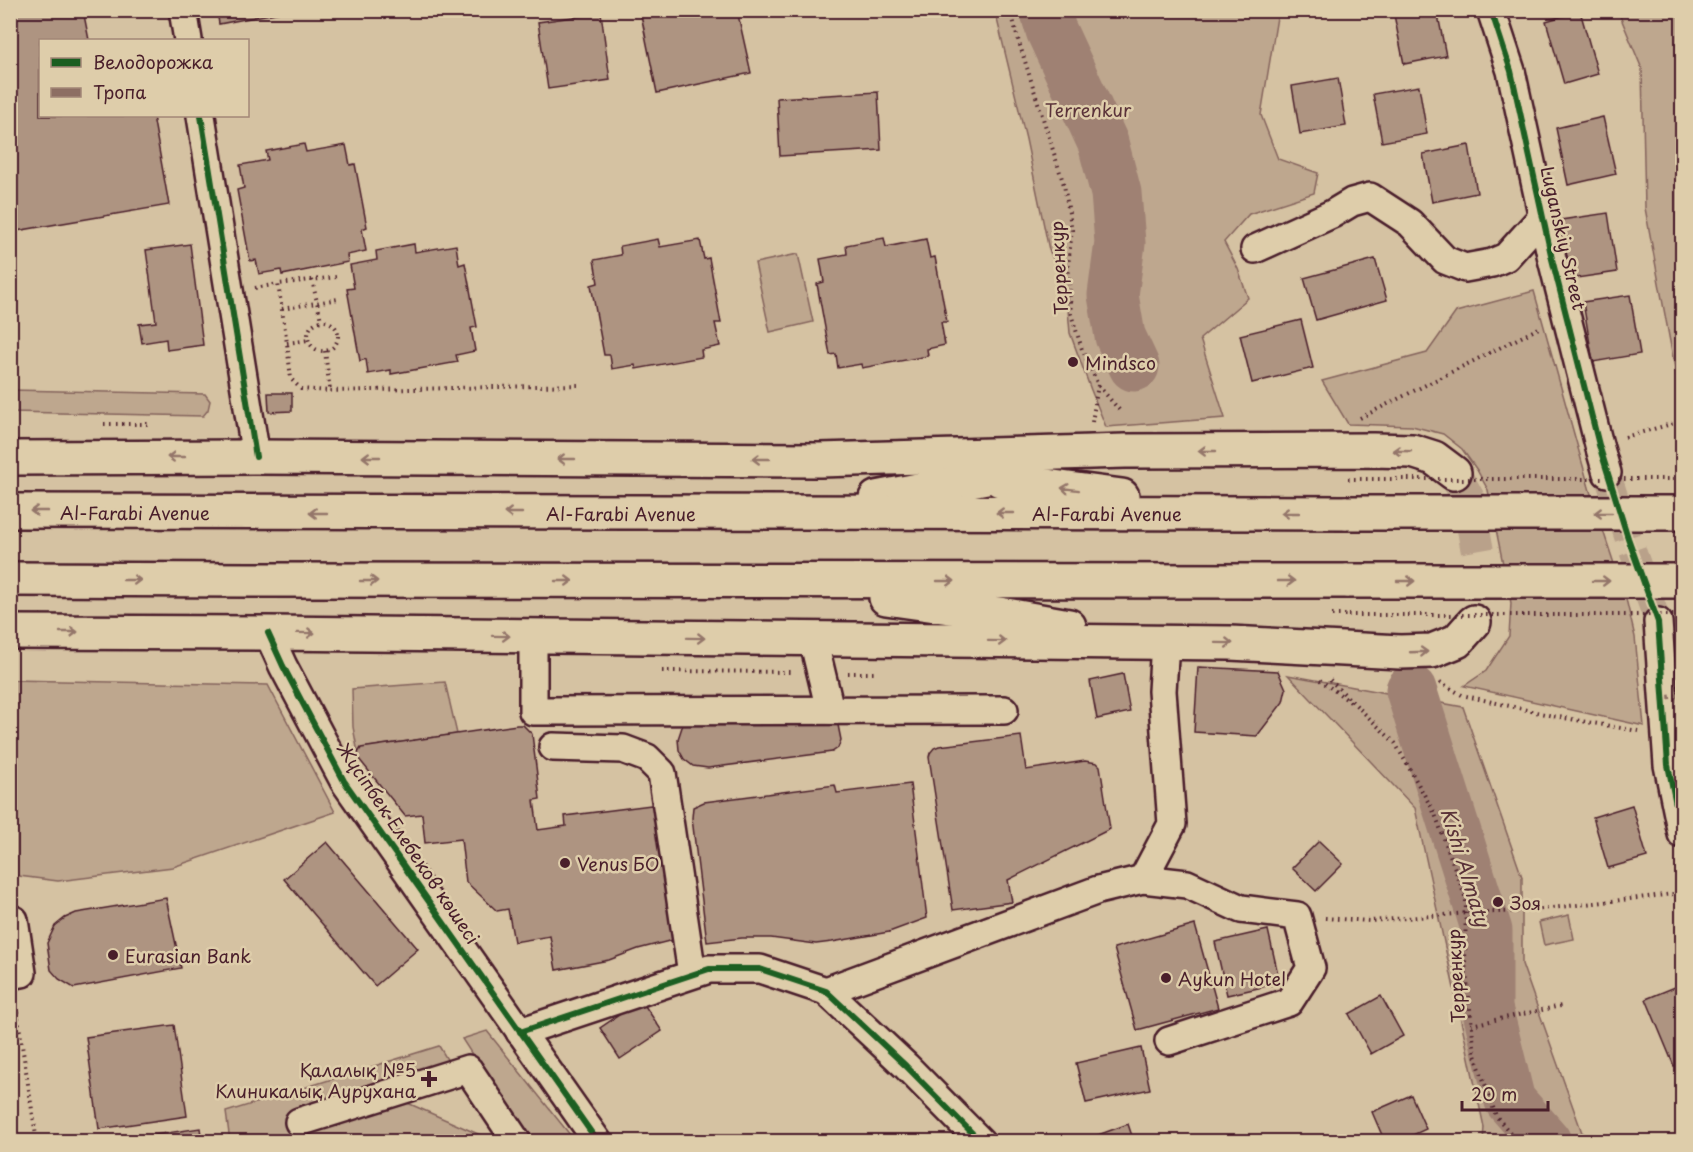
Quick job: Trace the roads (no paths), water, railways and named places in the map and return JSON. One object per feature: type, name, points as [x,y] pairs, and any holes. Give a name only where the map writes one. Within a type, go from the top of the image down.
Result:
[{"type":"main road","points":[[10,458],[820,459],[1125,451],[1412,451],[1434,458],[1454,473]]},
{"type":"main road","points":[[656,513],[874,498],[1125,451]]},
{"type":"main road","points":[[820,459],[1121,495],[1232,513],[1683,513]]},
{"type":"main road","name":"Al-Farabi Avenue","points":[[10,511],[1232,513]]},
{"type":"main road","points":[[10,579],[1683,581]]},
{"type":"main road","points":[[657,581],[873,596],[1006,615],[1166,642]]},
{"type":"main road","points":[[813,639],[923,628],[1228,581]]},
{"type":"main road","points":[[10,632],[1166,642],[1400,652],[1432,651],[1457,641],[1473,621]]},
{"type":"street","points":[[183,10],[188,39]]},
{"type":"street","name":"Luganskiy Street","points":[[1491,10],[1511,71],[1543,216],[1607,473]]},
{"type":"street","points":[[201,117],[256,457]]},
{"type":"street","points":[[1254,249],[1332,214],[1352,202],[1370,197],[1410,223],[1445,260],[1466,268],[1492,263],[1506,256],[1543,216]]},
{"type":"street","points":[[1670,618],[1668,765],[1683,834]]},
{"type":"street","name":"Жүсіпбек Елебеков көшесі","points":[[268,633],[344,781],[598,1142]]},
{"type":"street","points":[[533,636],[533,711],[1004,710]]},
{"type":"street","points":[[813,639],[830,710]]},
{"type":"street","points":[[1143,879],[1172,824],[1162,691],[1166,642]]},
{"type":"street","points":[[552,747],[623,749],[647,758],[662,773],[693,974]]},
{"type":"street","points":[[826,991],[1098,890],[1143,879],[1187,884],[1241,909],[1297,916],[1311,968],[1290,1002],[1169,1041]]},
{"type":"street","points":[[11,975],[22,973],[14,920]]},
{"type":"street","points":[[520,1032],[709,969],[759,969],[826,991],[906,1066],[981,1142]]},
{"type":"street","points":[[299,1122],[468,1069],[517,1142]]},
{"type":"waterway","name":"Kіshі Almaty","points":[[1045,10],[1051,30],[1103,143],[1116,193],[1120,243],[1113,295],[1120,336],[1134,366]]},
{"type":"waterway","name":"Kіshі Almaty","points":[[1411,690],[1487,931],[1487,1008],[1510,1101],[1546,1142]]},
{"type":"tunnel","points":[[1454,473],[1468,498],[1482,577],[1480,602],[1474,622]]},
{"type":"tunnel","points":[[1607,473],[1658,622]]},
{"type":"place","name":"Mindsco","points":[[1073,362]]},
{"type":"place","name":"Venus БО","points":[[565,863]]},
{"type":"place","name":"Зоя","points":[[1498,902]]},
{"type":"place","name":"Eurasian Bank","points":[[113,955]]},
{"type":"place","name":"Aykun Hotel","points":[[1166,978]]},
{"type":"place","name":"Қалалық №5 Клиникалық Аурухана","points":[[429,1079]]},
{"type":"park label","name":"Terrenkur","points":[[1088,109]]}]
